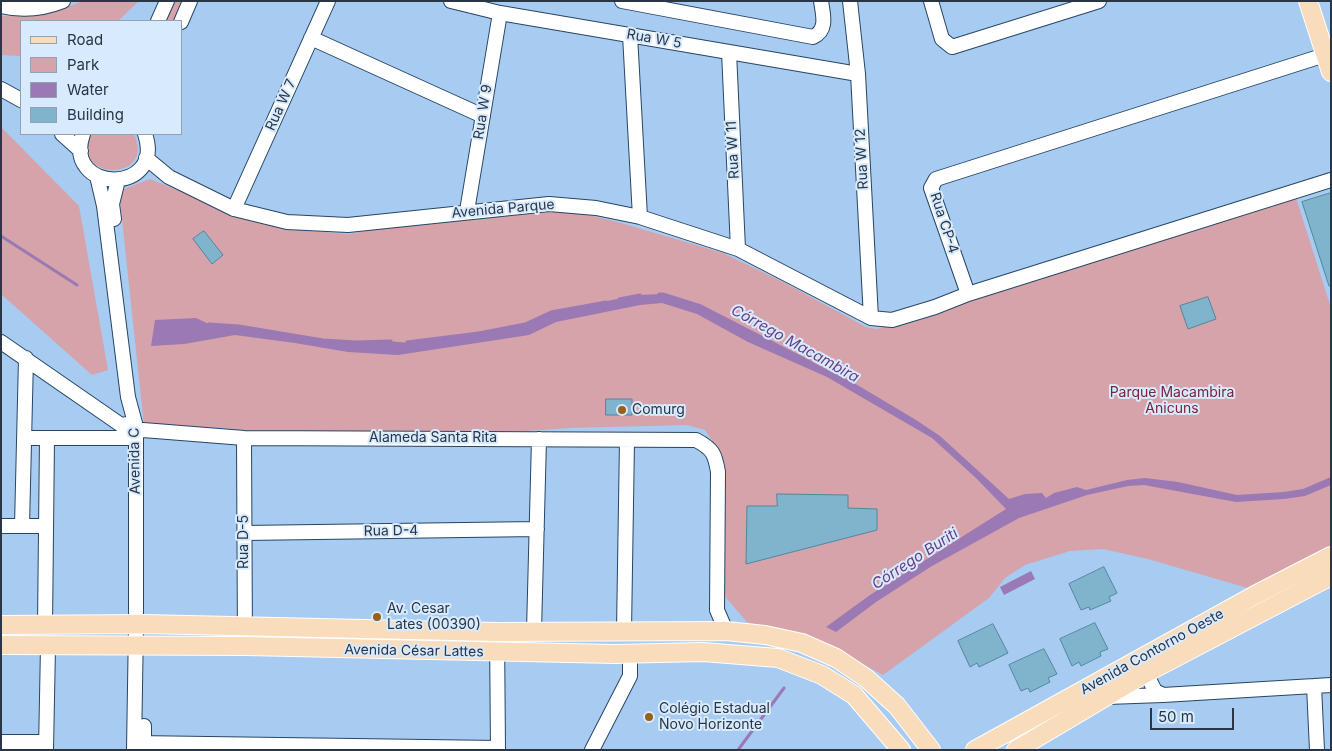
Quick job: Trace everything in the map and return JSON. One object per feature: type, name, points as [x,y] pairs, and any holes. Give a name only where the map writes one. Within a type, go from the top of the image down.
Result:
[{"type":"main road","points":[[1308,1],[1328,64]]},
{"type":"main road","name":"Avenida Contorno Oeste","points":[[975,750],[1254,595],[1331,556]]},
{"type":"main road","name":"Avenida Contorno Oeste","points":[[1016,750],[1146,673],[1331,576]]},
{"type":"main road","points":[[1254,595],[1265,611]]},
{"type":"main road","name":"Avenida César Lattes","points":[[1,625],[140,624],[497,632],[726,631],[765,635],[802,643],[836,658],[866,678],[897,706],[931,750]]},
{"type":"main road","name":"Avenida César Lattes","points":[[1,645],[245,646],[498,653],[630,654],[704,652],[746,654],[778,658],[822,675],[854,695],[901,750]]},
{"type":"street","points":[[1,6],[16,9],[50,6],[63,1]]},
{"type":"street","points":[[158,20],[167,1]]},
{"type":"street","points":[[182,20],[190,1]]},
{"type":"street","name":"Rua W 7","points":[[234,209],[328,1]]},
{"type":"street","name":"Rua W 5","points":[[451,1],[500,13],[858,74]]},
{"type":"street","points":[[622,1],[813,37],[820,34],[824,28],[821,1]]},
{"type":"street","name":"Rua W 12","points":[[850,1],[858,74],[872,318]]},
{"type":"street","points":[[930,1],[942,40],[952,47],[1099,1]]},
{"type":"street","name":"Rua W 9","points":[[467,212],[500,13]]},
{"type":"street","points":[[630,35],[640,216]]},
{"type":"street","points":[[311,38],[483,116]]},
{"type":"street","name":"Rua W 11","points":[[729,52],[738,249]]},
{"type":"street","name":"Rua CP-4","points":[[968,294],[931,188],[936,179],[1328,64]]},
{"type":"street","points":[[1,88],[20,99]]},
{"type":"street","points":[[1,98],[20,108]]},
{"type":"street","points":[[63,135],[81,151]]},
{"type":"street","points":[[83,135],[80,144],[86,165],[97,176],[107,180],[126,178],[137,171],[146,158],[148,146],[145,135]]},
{"type":"street","name":"Avenida Parque","points":[[146,158],[169,177],[234,209],[286,222],[348,225],[550,204],[596,208],[640,216],[738,249],[872,318],[892,320],[935,307],[968,294]]},
{"type":"street","name":"Avenida Parque","points":[[137,171],[169,177]]},
{"type":"street","name":"Avenida C","points":[[97,176],[104,206],[128,397],[138,430]]},
{"type":"street","name":"Avenida C","points":[[118,180],[112,204],[136,393],[138,430],[139,746]]},
{"type":"street","points":[[968,294],[1331,180]]},
{"type":"street","name":"Alameda Santa Rita","points":[[1,342],[121,424],[138,430],[244,438],[696,440],[708,446],[716,457],[718,472],[717,610],[726,631]]},
{"type":"street","points":[[22,526],[26,358]]},
{"type":"street","points":[[24,438],[47,438],[138,430]]},
{"type":"street","points":[[45,625],[47,438]]},
{"type":"street","name":"Rua D-5","points":[[244,438],[245,646]]},
{"type":"street","points":[[534,631],[539,439]]},
{"type":"street","points":[[624,631],[627,440]]},
{"type":"street","points":[[1,526],[46,526]]},
{"type":"street","name":"Rua D-4","points":[[244,533],[537,529]]},
{"type":"street","points":[[139,746],[498,749],[497,632]]},
{"type":"street","points":[[1,742],[46,746],[48,646]]},
{"type":"street","points":[[592,750],[630,676],[630,654]]},
{"type":"street","points":[[1146,673],[1155,691],[1163,695]]},
{"type":"street","points":[[1108,697],[1331,685]]},
{"type":"street","points":[[1314,686],[1317,750]]},
{"type":"green space","points":[[83,1],[139,1],[119,20],[20,20],[20,56],[1,55],[1,16],[22,16],[63,8]]},
{"type":"green space","points":[[174,1],[184,1],[175,20],[166,20]]},
{"type":"green space","points":[[1,127],[79,206],[108,370],[92,375],[1,294]]},
{"type":"green space","points":[[91,135],[134,135],[138,150],[134,161],[125,168],[113,170],[101,168],[92,161],[87,150]]},
{"type":"green space","name":"Parque Macambira Anicuns","points":[[150,179],[232,212],[285,229],[349,234],[471,213],[566,209],[723,253],[785,283],[866,327],[877,329],[1296,198],[1331,308],[1331,549],[1251,589],[1148,559],[1103,549],[1070,551],[1025,565],[1005,578],[989,598],[883,675],[844,654],[803,637],[747,622],[721,592],[720,453],[705,430],[687,425],[570,428],[497,433],[246,431],[223,428],[144,426],[119,191]]},
{"type":"water","points":[[663,294],[701,306],[854,383],[940,436],[1009,499],[1025,494],[1042,493],[1046,498],[1054,493],[1077,487],[1086,490],[1127,480],[1145,478],[1178,482],[1237,495],[1303,489],[1331,477],[1331,485],[1305,496],[1236,502],[1144,485],[1128,486],[1087,495],[1019,518],[932,566],[876,602],[836,632],[826,627],[870,595],[1006,509],[976,478],[932,438],[827,377],[748,342],[697,314],[662,303],[640,305],[556,322],[529,335],[398,355],[348,352],[235,335],[184,344],[151,346],[155,320],[196,318],[209,324],[239,326],[323,340],[410,343],[525,324],[551,312],[638,295]]},
{"type":"water","points":[[1031,571],[1035,579],[1004,595],[1000,587]]},
{"type":"building","points":[[1331,193],[1331,286],[1329,286],[1302,202]]},
{"type":"building","points":[[204,231],[223,255],[212,264],[193,239]]},
{"type":"building","points":[[1208,297],[1216,319],[1188,329],[1180,306]]},
{"type":"building","points":[[606,399],[632,399],[632,415],[606,415]]},
{"type":"building","points":[[777,494],[848,495],[848,508],[877,509],[877,530],[746,564],[747,506],[777,506]]},
{"type":"building","points":[[1104,567],[1117,593],[1109,597],[1111,601],[1090,610],[1089,607],[1081,610],[1069,584]]},
{"type":"building","points":[[1095,623],[1108,649],[1100,652],[1101,656],[1081,666],[1079,662],[1072,666],[1060,639]]},
{"type":"building","points":[[993,624],[1008,653],[979,667],[977,663],[970,667],[958,641]]},
{"type":"building","points":[[1044,649],[1057,674],[1048,678],[1050,682],[1030,692],[1028,688],[1021,691],[1009,665]]},
{"type":"waterway","name":"Córrego Macambira","points":[[1,236],[77,285]]},
{"type":"waterway","name":"Córrego Macambira","points":[[659,294],[701,306],[812,363]]},
{"type":"waterway","name":"Córrego Macambira","points":[[619,299],[640,295]]},
{"type":"waterway","name":"Córrego Macambira","points":[[407,342],[479,333],[525,324],[551,312],[606,302]]},
{"type":"waterway","name":"Córrego Macambira","points":[[209,324],[239,326],[323,340],[356,342],[391,341]]},
{"type":"waterway","name":"Córrego Buriti","points":[[738,750],[784,688]]},
{"type":"place","name":"Comurg","points":[[622,410]]},
{"type":"place","name":"Av. Cesar Lates (00390)","points":[[377,617]]},
{"type":"place","name":"Colégio Estadual Novo Horizonte","points":[[649,717]]}]
